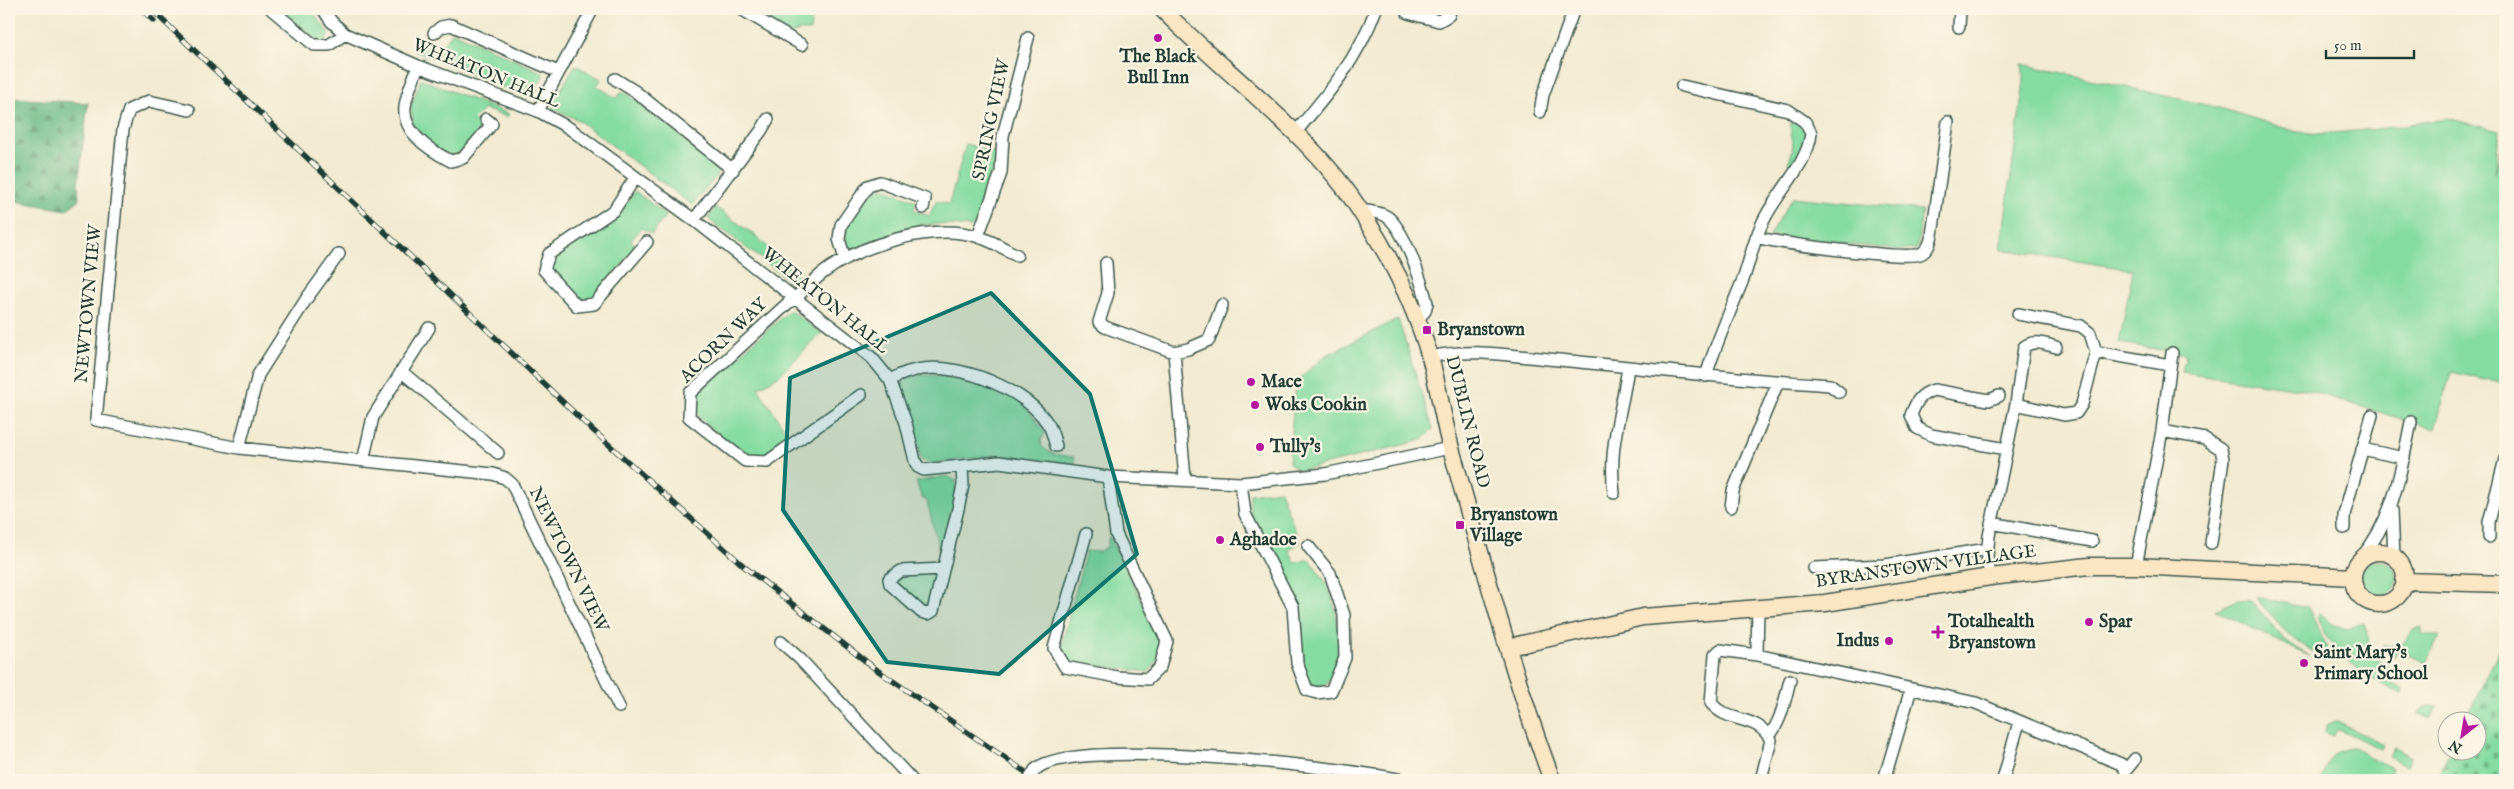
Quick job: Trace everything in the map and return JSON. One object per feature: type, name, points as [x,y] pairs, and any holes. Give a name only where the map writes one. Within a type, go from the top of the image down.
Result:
[{"type":"street","points":[[271,9],[314,45],[329,45],[345,34],[330,21],[323,9]]},
{"type":"street","points":[[538,111],[593,9]]},
{"type":"street","points":[[741,9],[802,45]]},
{"type":"street","name":"DUBLIN ROAD","points":[[1162,9],[1294,134],[1329,170],[1360,210],[1385,252],[1417,320],[1430,357],[1450,448],[1509,647],[1552,780]]},
{"type":"street","points":[[1294,134],[1337,84],[1367,36],[1376,9]]},
{"type":"street","points":[[1408,9],[1408,13],[1439,21],[1449,14],[1450,9]]},
{"type":"street","points":[[1540,112],[1543,95],[1574,9]]},
{"type":"street","points":[[1959,27],[1960,9]]},
{"type":"street","points":[[434,33],[441,27],[452,25],[558,72]]},
{"type":"street","name":"WHEATON HALL","points":[[345,34],[418,66],[538,111],[577,134],[694,220],[872,358],[890,380],[906,423],[918,467],[924,470],[962,468],[999,462],[1108,477],[1241,483],[1325,474],[1450,448]]},
{"type":"street","name":"SPRING VIEW","points":[[978,236],[1001,173],[1004,136],[1028,38]]},
{"type":"street","points":[[418,66],[404,107],[405,119],[410,129],[431,151],[451,161],[463,158],[492,124],[486,119]]},
{"type":"street","points":[[615,79],[636,92],[733,170]]},
{"type":"street","points":[[1682,86],[1788,110],[1800,117],[1809,127],[1810,139],[1807,149],[1766,215],[1756,237],[1744,275],[1712,354],[1706,376]]},
{"type":"street","name":"NEWTOWN VIEW","points":[[189,110],[149,101],[129,110],[123,129],[96,420],[239,448],[493,474],[505,478],[512,484],[619,707]]},
{"type":"street","points":[[694,220],[733,170],[768,119]]},
{"type":"street","points":[[1756,237],[1776,242],[1879,253],[1915,255],[1924,252],[1930,244],[1932,235],[1948,122]]},
{"type":"street","points":[[635,178],[614,210],[549,254],[544,270],[577,306],[594,304],[648,242]]},
{"type":"street","points":[[845,259],[838,239],[841,225],[868,186],[880,182],[925,199],[923,208]]},
{"type":"street","points":[[795,299],[823,274],[845,259],[909,235],[943,231],[978,236],[1017,255]]},
{"type":"street","points":[[239,448],[258,375],[307,298],[339,254]]},
{"type":"street","points":[[1106,263],[1108,293],[1099,322],[1105,327],[1174,352],[1188,349],[1209,340],[1222,305]]},
{"type":"street","name":"ACORN WAY","points":[[795,299],[690,393],[689,417],[745,461],[767,462],[861,395]]},
{"type":"street","points":[[2016,404],[2064,415],[2076,413],[2082,404],[2096,352],[2090,332],[2081,326],[2018,314]]},
{"type":"street","points":[[363,460],[373,417],[429,328]]},
{"type":"street","points":[[1990,577],[1988,549],[2016,404],[2024,347],[2028,343],[2037,342],[2056,347]]},
{"type":"street","points":[[1174,352],[1184,480]]},
{"type":"street","points":[[1430,357],[1456,352],[1628,367],[1706,376],[1830,385],[1839,392]]},
{"type":"street","points":[[2096,352],[2170,365]]},
{"type":"street","points":[[2136,566],[2162,431],[2172,353]]},
{"type":"street","points":[[1614,493],[1611,468],[1614,434],[1628,367]]},
{"type":"street","points":[[890,380],[908,371],[925,368],[951,370],[981,378],[1011,390],[1034,406],[1049,425],[1056,446]]},
{"type":"street","points":[[401,371],[498,453]]},
{"type":"street","points":[[1731,507],[1733,491],[1778,382]]},
{"type":"street","points":[[1999,396],[1989,400],[1934,390],[1927,392],[1919,398],[1911,415],[1917,428],[1931,435],[2006,448]]},
{"type":"street","points":[[2344,528],[2344,515],[2372,416]]},
{"type":"street","points":[[2392,506],[2394,557],[2402,568],[2404,581],[2397,595],[2384,603],[2376,603],[2362,597],[2354,585],[2353,577],[2357,564],[2379,536],[2392,506],[2411,422]]},
{"type":"street","points":[[2162,431],[2205,438],[2221,449],[2223,458],[2211,543]]},
{"type":"street","points":[[2362,449],[2404,458]]},
{"type":"street","points":[[2489,537],[2490,522],[2505,463]]},
{"type":"street","points":[[943,569],[901,570],[889,579],[890,584],[921,612],[928,614],[933,611],[936,604],[963,485],[962,468]]},
{"type":"street","points":[[1086,534],[1054,648],[1066,666],[1117,677],[1148,679],[1160,667],[1167,641],[1116,534],[1108,477]]},
{"type":"street","points":[[1241,483],[1245,514],[1293,607],[1297,663],[1307,690],[1317,693],[1331,691],[1345,658],[1344,615],[1330,573],[1308,546]]},
{"type":"street","points":[[1992,523],[2092,541]]},
{"type":"street","points":[[1814,568],[1885,565],[1988,549]]},
{"type":"street","points":[[2361,558],[2377,552],[2394,557]]},
{"type":"street","name":"BYRANSTOWN VILLAGE","points":[[1509,647],[1643,617],[1834,602],[1990,577],[2089,566],[2136,566],[2353,577]]},
{"type":"street","points":[[2404,581],[2505,584]]},
{"type":"street","points":[[1757,655],[1758,608]]},
{"type":"street","points":[[781,642],[800,659],[912,780]]},
{"type":"street","points":[[1761,780],[1771,740],[1764,728],[1752,722],[1717,711],[1711,703],[1715,655],[1720,650],[1757,655],[1976,703],[2121,764],[2126,775]]},
{"type":"street","points":[[1769,736],[1782,710],[1790,680]]},
{"type":"street","points":[[1884,780],[1911,689]]},
{"type":"street","points":[[2003,780],[2019,722]]},
{"type":"street","points":[[1029,780],[1035,770],[1046,762],[1121,754],[1223,758],[1372,773],[1402,780]]},
{"type":"street","points":[[2126,775],[2135,759]]},
{"type":"highlighted area","points":[[991,293],[1090,394],[1137,554],[999,674],[887,662],[783,510],[790,378]]},
{"type":"green space","points":[[278,9],[310,9],[329,33],[326,40],[321,43]]},
{"type":"green space","points":[[749,9],[808,9],[806,15],[812,17],[810,31],[799,31],[790,35]]},
{"type":"green space","points":[[453,32],[542,72],[543,76],[534,94],[527,97],[414,51],[416,41],[422,39],[436,47],[442,45]]},
{"type":"green space","points":[[2022,64],[2220,108],[2297,132],[2323,134],[2386,128],[2447,118],[2499,131],[2495,173],[2505,138],[2505,383],[2451,372],[2435,429],[2306,390],[2182,372],[2186,354],[2119,343],[2133,270],[2001,249],[2024,81]]},
{"type":"green space","points":[[575,65],[601,79],[597,86],[616,98],[623,91],[656,115],[719,170],[716,177],[692,205],[578,120],[551,107]]},
{"type":"green space","points":[[421,79],[509,114],[507,117],[484,109],[473,120],[482,127],[482,131],[457,155],[445,154],[433,146],[413,126],[411,106]]},
{"type":"green space","points":[[9,98],[88,103],[78,183],[79,200],[66,210],[9,200]]},
{"type":"green space","points":[[1792,118],[1800,123],[1806,133],[1801,152],[1791,165],[1788,163],[1793,149]]},
{"type":"green space","points":[[966,144],[996,153],[990,193],[982,213],[972,227],[936,224],[921,225],[854,249],[847,247],[846,231],[852,216],[872,189],[882,187],[916,201],[914,210],[929,216],[936,201],[949,204]]},
{"type":"green space","points":[[635,191],[666,215],[652,234],[642,228],[631,240],[637,248],[591,299],[583,300],[552,269],[551,262],[618,216]]},
{"type":"green space","points":[[1793,197],[1922,210],[1917,249],[1903,250],[1769,236]]},
{"type":"green space","points":[[715,207],[756,236],[803,280],[796,285],[708,219]]},
{"type":"green space","points":[[790,310],[822,333],[780,375],[758,388],[789,436],[768,452],[753,457],[745,454],[719,436],[699,417],[696,405],[697,398],[703,387]]},
{"type":"green space","points":[[1398,319],[1433,429],[1422,440],[1300,471],[1289,463],[1295,383],[1325,356]]},
{"type":"green space","points":[[917,375],[968,380],[1006,391],[1023,405],[1042,428],[1045,433],[1041,440],[1042,447],[1053,454],[1074,457],[1075,464],[997,455],[930,464],[921,459],[912,416],[901,385],[908,378]]},
{"type":"green space","points":[[946,476],[955,480],[956,494],[941,558],[927,501],[922,498],[916,482]]},
{"type":"green space","points":[[1280,490],[1300,543],[1289,549],[1295,563],[1310,559],[1329,589],[1336,612],[1338,650],[1336,662],[1327,684],[1317,686],[1308,682],[1303,661],[1301,615],[1250,513],[1250,494]]},
{"type":"green space","points":[[1109,536],[1161,639],[1157,661],[1149,672],[1074,663],[1065,658],[1061,648],[1086,551],[1098,552],[1107,547]]},
{"type":"green space","points":[[2378,560],[2385,561],[2391,566],[2396,572],[2396,586],[2391,592],[2385,597],[2378,598],[2371,597],[2365,592],[2360,586],[2359,579],[2360,572],[2365,566],[2371,561]]},
{"type":"green space","points":[[927,574],[935,579],[931,601],[920,604],[898,585],[897,580],[901,576]]},
{"type":"green space","points":[[2256,598],[2308,607],[2327,648],[2318,654],[2307,648],[2284,629]]},
{"type":"green space","points":[[2238,600],[2251,601],[2284,639],[2309,656],[2215,610]]},
{"type":"green space","points":[[2319,612],[2332,624],[2350,630],[2356,625],[2364,623],[2372,653],[2381,663],[2389,668],[2384,679],[2403,689],[2402,694],[2356,671],[2358,668],[2345,659],[2331,644],[2321,627]]},
{"type":"green space","points":[[2422,627],[2422,635],[2440,635],[2427,662],[2398,650],[2394,657],[2384,652],[2383,646],[2400,645],[2412,632]]},
{"type":"green space","points":[[2505,638],[2505,780],[2436,780],[2445,762],[2486,762],[2486,712],[2469,712]]},
{"type":"green space","points":[[2425,707],[2436,707],[2430,719],[2418,713]]},
{"type":"green space","points":[[2337,722],[2383,744],[2381,749],[2341,730],[2337,730],[2333,736],[2324,732],[2328,724]]},
{"type":"green space","points":[[2353,748],[2392,768],[2388,780],[2320,780],[2328,762],[2335,754],[2345,749]]},
{"type":"green space","points":[[2394,748],[2411,757],[2407,766],[2389,757]]},
{"type":"railway","points":[[141,9],[154,21]]},
{"type":"railway","points":[[151,9],[586,424],[746,568],[877,670],[1037,780]]},
{"type":"place","name":"The Black Bull Inn","points":[[1158,38]]},
{"type":"place","name":"Bryanstown","points":[[1427,330]]},
{"type":"place","name":"Mace","points":[[1251,382]]},
{"type":"place","name":"Woks Cookin","points":[[1255,405]]},
{"type":"place","name":"Tully's","points":[[1260,447]]},
{"type":"place","name":"Bryanstown Village","points":[[1460,525]]},
{"type":"place","name":"Aghadoe","points":[[1220,540]]},
{"type":"place","name":"Spar","points":[[2089,622]]},
{"type":"place","name":"Totalhealth Bryanstown","points":[[1938,632]]},
{"type":"place","name":"Indus","points":[[1889,641]]},
{"type":"place","name":"Saint Mary's Primary School","points":[[2304,663]]}]
